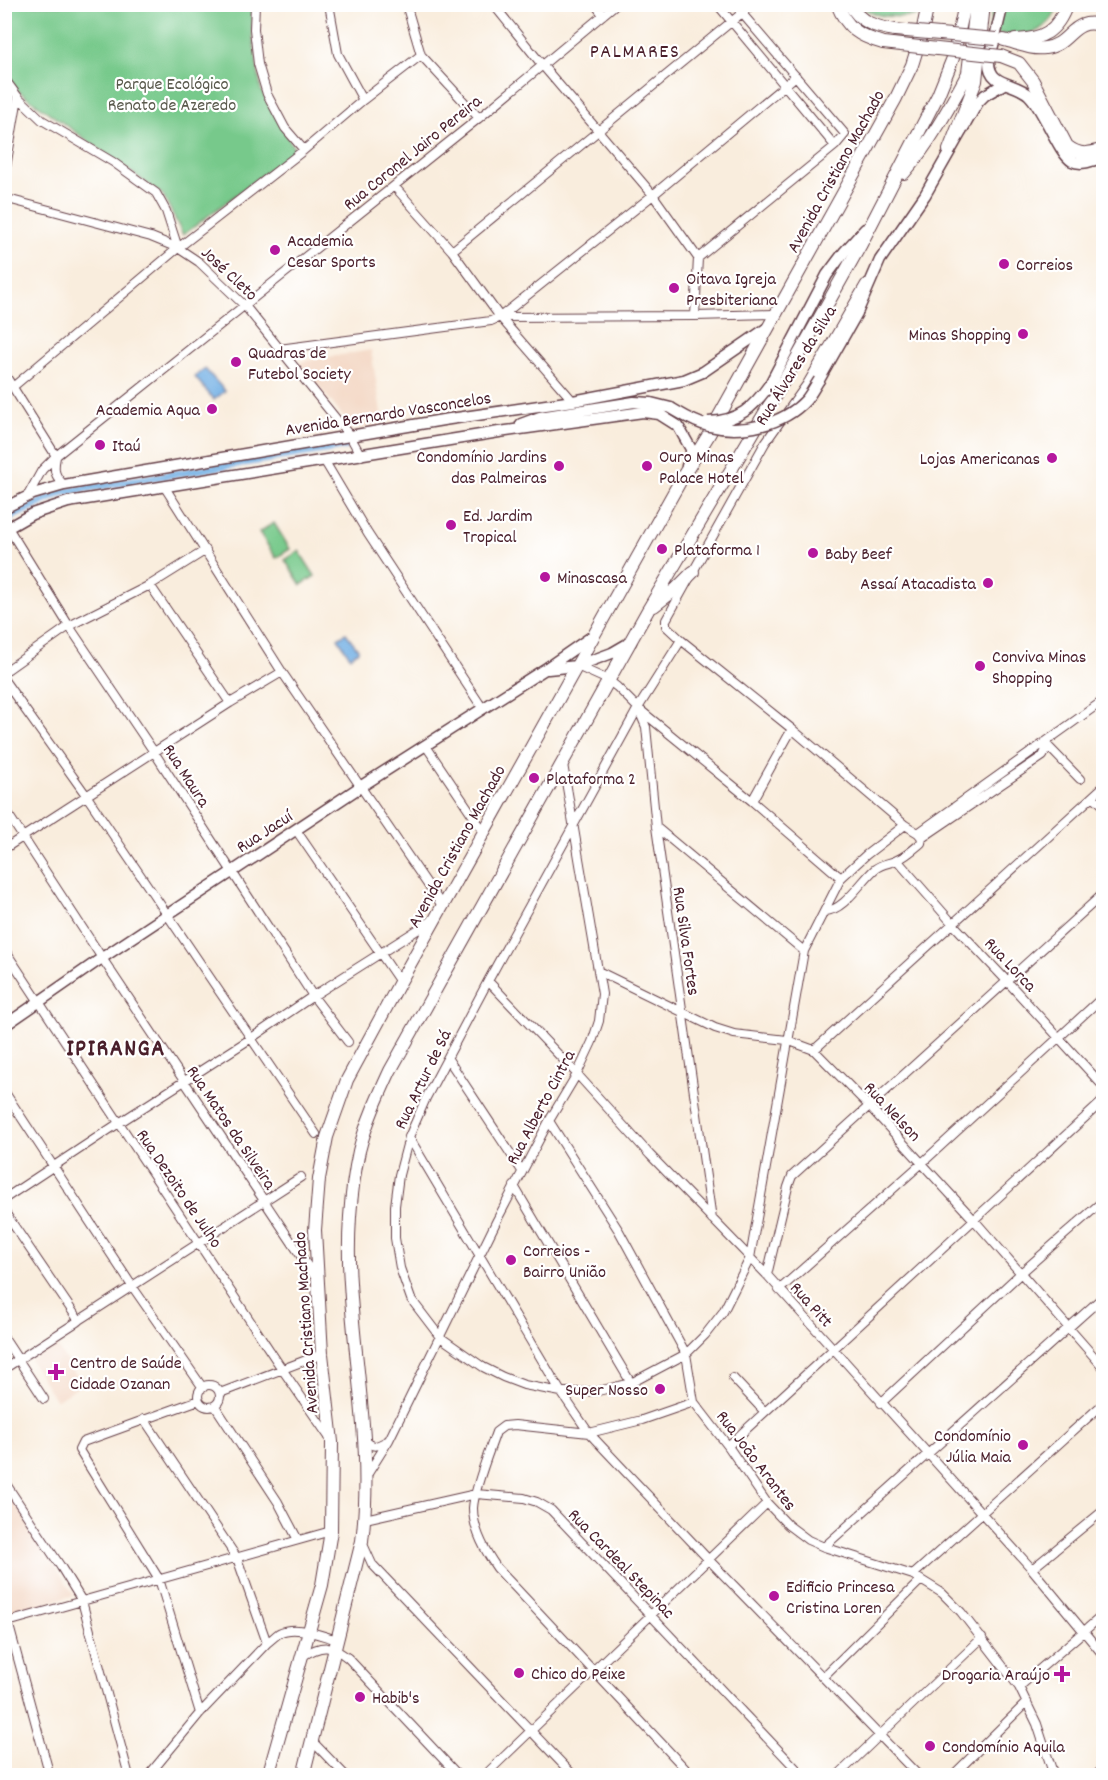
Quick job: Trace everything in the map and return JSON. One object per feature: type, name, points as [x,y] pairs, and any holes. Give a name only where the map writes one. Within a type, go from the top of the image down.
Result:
[{"type":"highway","points":[[837,4],[843,21],[865,38],[883,43],[1001,56],[1019,63],[1034,81],[1067,146],[1075,152],[1089,154],[1104,149]]},
{"type":"highway","points":[[850,4],[862,20],[876,27],[1024,40],[1042,37],[1053,28],[1062,18],[1067,4]]},
{"type":"highway","name":"Avenida Cristiano Machado","points":[[268,1776],[310,1633],[322,1584],[331,1531],[332,1442],[322,1354],[315,1230],[319,1179],[327,1137],[347,1080],[594,634],[708,436],[900,90],[912,65],[922,33],[927,4]]},
{"type":"highway","points":[[303,1776],[337,1645],[362,1541],[365,1519],[367,1475],[365,1440],[350,1281],[349,1247],[354,1185],[359,1152],[365,1132],[390,1071],[562,762],[648,610],[792,367],[872,223],[938,95],[953,58],[964,4]]},
{"type":"highway","points":[[964,112],[976,4]]},
{"type":"highway","points":[[950,150],[976,81],[984,4]]},
{"type":"highway","points":[[1000,39],[1034,49],[1047,48],[1059,44],[1084,24],[1092,22],[1104,26]]},
{"type":"highway","points":[[891,187],[920,155],[968,74]]},
{"type":"highway","points":[[648,610],[676,589],[693,572]]},
{"type":"main road","points":[[1003,4],[989,62],[991,74],[1004,84],[1028,94],[1071,161],[1083,163],[1104,157]]},
{"type":"main road","name":"Rua Álvares da Silva","points":[[880,260],[921,201],[978,102],[1004,84]]},
{"type":"main road","points":[[499,432],[540,417],[634,402],[671,408],[709,422],[734,418],[757,402],[770,384],[827,275],[845,251],[872,223]]},
{"type":"main road","points":[[671,408],[691,420],[726,429],[763,425],[793,410],[806,400],[819,380],[857,312],[880,260]]},
{"type":"main road","name":"Avenida Bernardo Vasconcelos","points":[[4,508],[27,497],[64,485],[684,380],[713,366],[768,327]]},
{"type":"main road","name":"Avenida Bernardo Vasconcelos","points":[[6,526],[57,505],[324,460],[644,411],[659,414],[678,426],[691,449],[691,457],[683,476]]},
{"type":"main road","points":[[443,420],[447,430],[446,441]]},
{"type":"main road","name":"Rua Jacuí","points":[[4,1026],[168,914],[360,787],[545,669],[594,634]]},
{"type":"main road","name":"Rua Jacuí","points":[[545,669],[577,666],[612,653],[631,642]]},
{"type":"street","points":[[255,4],[254,29],[258,64],[267,94],[285,128],[304,150]]},
{"type":"street","points":[[329,4],[338,54],[363,100]]},
{"type":"street","points":[[406,4],[421,55],[479,118]]},
{"type":"street","points":[[493,4],[653,195],[698,258],[695,316]]},
{"type":"street","points":[[595,4],[603,15]]},
{"type":"street","name":"Rua Coronel Jairo Pereira","points":[[27,497],[42,470],[56,456],[479,118],[616,4]]},
{"type":"street","points":[[717,4],[835,146]]},
{"type":"street","points":[[698,258],[835,146],[845,134],[734,4]]},
{"type":"street","points":[[452,251],[753,4]]},
{"type":"street","points":[[14,386],[178,248],[421,55]]},
{"type":"street","points":[[279,349],[491,321],[500,317],[653,195],[796,76]]},
{"type":"street","points":[[4,78],[18,97],[42,120],[113,162],[156,193],[166,210],[178,248]]},
{"type":"street","points":[[4,179],[18,97]]},
{"type":"street","points":[[394,186],[452,251],[500,317],[573,400]]},
{"type":"street","name":"José Cleto","points":[[4,198],[151,237],[178,248],[199,262],[245,306],[350,436],[361,456]]},
{"type":"street","name":"Rua Álvares da Silva","points":[[880,260],[807,384],[765,443],[666,620],[666,626],[905,825],[920,835]]},
{"type":"street","points":[[500,317],[775,314]]},
{"type":"street","points":[[4,373],[56,456],[53,469],[56,477],[64,485]]},
{"type":"street","points":[[324,460],[368,534],[483,709]]},
{"type":"street","points":[[4,1199],[381,953],[440,912],[360,787],[282,672],[164,486]]},
{"type":"street","name":"Rua Maura","points":[[6,526],[69,626],[313,996],[348,1042]]},
{"type":"street","points":[[4,672],[69,626],[150,585],[206,550]]},
{"type":"street","points":[[150,585],[230,703]]},
{"type":"street","name":"Rua Artur de Sá","points":[[681,640],[638,708],[488,981],[408,1137],[399,1175],[395,1206],[395,1238],[400,1268],[411,1299],[440,1337],[483,1367],[524,1385],[561,1392],[598,1392],[631,1383],[686,1354],[705,1335],[723,1312],[750,1258],[804,951],[842,878],[866,855],[905,825]]},
{"type":"street","name":"Rua Jacuí","points":[[577,666],[608,680]]},
{"type":"street","points":[[4,849],[282,672]]},
{"type":"street","points":[[4,680],[168,914],[316,1134]]},
{"type":"street","name":"Rua Silva Fortes","points":[[608,680],[638,708],[646,727],[656,827],[712,1219]]},
{"type":"street","points":[[825,911],[830,911],[844,902],[877,867],[885,862],[897,860],[921,843],[920,835],[1104,700]]},
{"type":"street","points":[[638,708],[842,878]]},
{"type":"street","points":[[752,801],[792,729]]},
{"type":"street","points":[[1045,743],[1080,779]]},
{"type":"street","points":[[426,746],[484,832]]},
{"type":"street","name":"Rua Alberto Cintra","points":[[367,1475],[389,1440],[514,1186],[577,1074],[599,1021],[602,994],[562,762]]},
{"type":"street","points":[[814,1050],[1104,786]]},
{"type":"street","points":[[1093,796],[1104,806]]},
{"type":"street","name":"Rua Matos da Silveira","points":[[4,808],[317,1281]]},
{"type":"street","points":[[656,827],[804,951]]},
{"type":"street","points":[[296,830],[400,982]]},
{"type":"street","name":"Rua Lorca","points":[[897,860],[1104,1087]]},
{"type":"street","points":[[767,1275],[792,1176],[1104,893]]},
{"type":"street","name":"Rua Dezoito de Julho","points":[[4,949],[198,1244],[332,1442]]},
{"type":"street","name":"Rua Nelson","points":[[598,971],[716,1028],[734,1034],[787,1040],[814,1050],[975,1221],[1104,1368]]},
{"type":"street","name":"Rua Pitt","points":[[488,981],[650,1155],[767,1275],[1032,1569],[1104,1656]]},
{"type":"street","points":[[779,1290],[921,1164],[1104,996]]},
{"type":"street","points":[[448,1059],[522,1171]]},
{"type":"street","points":[[4,1091],[132,1286],[203,1388]]},
{"type":"street","points":[[728,1446],[1104,1100]]},
{"type":"street","name":"Rua João Arantes","points":[[549,1121],[619,1231],[686,1354],[694,1402],[767,1503],[788,1526],[808,1540],[913,1575],[942,1593],[982,1638],[1019,1687],[1047,1751],[1054,1776]]},
{"type":"street","points":[[408,1137],[561,1392],[590,1433],[708,1559],[919,1776]]},
{"type":"street","points":[[4,1368],[301,1177]]},
{"type":"street","points":[[514,1186],[631,1383]]},
{"type":"street","points":[[881,1403],[1021,1273],[1104,1200]]},
{"type":"street","points":[[4,1211],[79,1321]]},
{"type":"street","points":[[824,1547],[1104,1296]]},
{"type":"street","points":[[4,1338],[44,1400]]},
{"type":"street","points":[[220,1393],[322,1354]]},
{"type":"street","points":[[734,1378],[764,1411]]},
{"type":"street","points":[[213,1386],[220,1393],[220,1400],[215,1406],[204,1406],[200,1400],[199,1394],[203,1388],[213,1386]]},
{"type":"street","points":[[200,1400],[83,1442],[79,1447],[80,1454],[159,1579],[200,1713]]},
{"type":"street","points":[[692,1776],[497,1568],[485,1551],[475,1523],[473,1508],[496,1432],[500,1428],[510,1425],[590,1433],[642,1420],[694,1402]]},
{"type":"street","points":[[215,1406],[278,1502],[298,1540]]},
{"type":"street","points":[[913,1575],[1102,1409]]},
{"type":"street","points":[[144,1419],[237,1558],[267,1642]]},
{"type":"street","points":[[365,1440],[371,1446],[376,1446],[389,1440]]},
{"type":"street","points":[[4,1481],[81,1601],[129,1776]]},
{"type":"street","name":"Rua Cardeal Stepinac","points":[[365,1519],[476,1494],[524,1498],[551,1510],[803,1776]]},
{"type":"street","points":[[484,1776],[767,1503]]},
{"type":"street","points":[[1032,1569],[1104,1510]]},
{"type":"street","points":[[50,1776],[6,1623],[331,1531]]},
{"type":"street","points":[[362,1541],[375,1567],[574,1776]]},
{"type":"street","points":[[355,1570],[361,1565],[368,1564],[375,1567]]},
{"type":"street","points":[[823,1677],[921,1580]]},
{"type":"street","points":[[1019,1687],[1104,1614]]},
{"type":"street","points":[[148,1776],[200,1713],[267,1642],[287,1630],[297,1630],[337,1645],[459,1776]]},
{"type":"street","points":[[837,1776],[982,1638]]},
{"type":"street","points":[[303,1656],[315,1650],[337,1645]]},
{"type":"street","points":[[952,1776],[1027,1702]]},
{"type":"street","points":[[312,1741],[346,1776]]},
{"type":"street","points":[[308,1757],[324,1752]]},
{"type":"street","points":[[1095,1776],[1104,1768]]},
{"type":"shaded area","points":[[371,350],[383,425],[353,429],[299,362]]},
{"type":"shaded area","name":"Centro de Saúde Cidade Ozanan","points":[[55,1344],[82,1384],[56,1401],[30,1360]]},
{"type":"shaded area","points":[[4,1483],[74,1595],[5,1616]]},
{"type":"green space","points":[[920,4],[917,16],[880,15],[860,5]]},
{"type":"green space","name":"Parque Ecológico Renato de Azeredo","points":[[4,5],[253,5],[252,30],[261,90],[295,150],[183,235],[163,195],[17,90],[5,73]]},
{"type":"green space","points":[[993,5],[1058,5],[1053,17],[1044,27],[1025,35],[1011,36],[989,32]]},
{"type":"green space","points":[[274,523],[290,549],[276,558],[259,532]]},
{"type":"green space","points":[[299,551],[315,576],[301,585],[285,560]]},
{"type":"water","points":[[205,369],[225,391],[214,400],[195,377]]},
{"type":"water","points":[[346,633],[358,649],[350,657],[338,638]]},
{"type":"waterway","points":[[4,520],[63,492],[345,446]]},
{"type":"place","name":"Academia Cesar Sports","points":[[275,250]]},
{"type":"place","name":"Correios","points":[[1004,264]]},
{"type":"place","name":"Oitava Igreja Presbiteriana","points":[[674,288]]},
{"type":"place","name":"Minas Shopping","points":[[1023,334]]},
{"type":"place","name":"Quadras de Futebol Society","points":[[236,362]]},
{"type":"place","name":"Academia Aqua","points":[[212,409]]},
{"type":"place","name":"Itaú","points":[[100,445]]},
{"type":"place","name":"Lojas Americanas","points":[[1052,458]]},
{"type":"place","name":"Condomínio Jardins das Palmeiras","points":[[559,466]]},
{"type":"place","name":"Ouro Minas Palace Hotel","points":[[647,466]]},
{"type":"place","name":"Ed. Jardim Tropical","points":[[451,525]]},
{"type":"place","name":"Plataforma 1","points":[[662,549]]},
{"type":"place","name":"Baby Beef","points":[[813,553]]},
{"type":"place","name":"Minascasa","points":[[545,577]]},
{"type":"place","name":"Assaí Atacadista","points":[[988,583]]},
{"type":"place","name":"Conviva Minas Shopping","points":[[980,666]]},
{"type":"place","name":"Plataforma 2","points":[[534,778]]},
{"type":"place","name":"Correios - Bairro União","points":[[511,1260]]},
{"type":"place","name":"Centro de Saúde Cidade Ozanan","points":[[56,1372]]},
{"type":"place","name":"Super Nosso","points":[[660,1389]]},
{"type":"place","name":"Condomínio Júlia Maia","points":[[1023,1445]]},
{"type":"place","name":"Edificio Princesa Cristina Loren","points":[[774,1596]]},
{"type":"place","name":"Chico do Peixe","points":[[519,1673]]},
{"type":"place","name":"Drogaria Araújo","points":[[1062,1674]]},
{"type":"place","name":"Habib's","points":[[360,1697]]},
{"type":"place","name":"Condomínio Aquila","points":[[930,1746]]},
{"type":"district","name":"PALMARES","points":[[635,50]]},
{"type":"district","name":"IPIRANGA","points":[[116,1047]]}]
